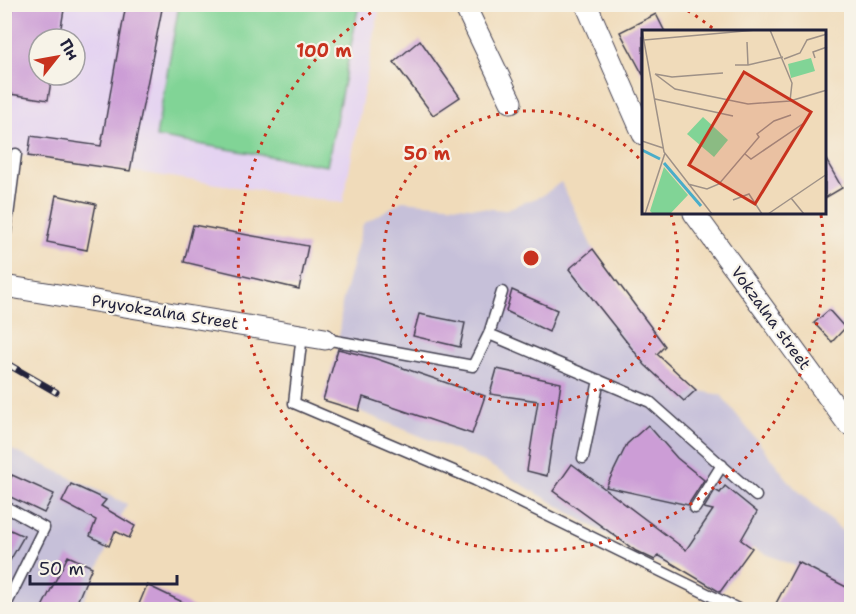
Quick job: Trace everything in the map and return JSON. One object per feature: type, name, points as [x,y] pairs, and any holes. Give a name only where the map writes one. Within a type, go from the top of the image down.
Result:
[{"type":"street","points":[[464,4],[511,102]]},
{"type":"street","points":[[586,4],[642,132]]},
{"type":"street","name":"Vokzalna street","points":[[695,214],[850,425]]},
{"type":"street","name":"Pryvokzalna Street","points":[[4,286],[325,339]]},
{"type":"lane","points":[[4,247],[16,154]]},
{"type":"lane","points":[[325,339],[473,366],[489,334],[502,292]]},
{"type":"lane","points":[[489,334],[651,402],[756,496]]},
{"type":"lane","points":[[302,335],[294,403],[475,480],[740,609]]},
{"type":"lane","points":[[583,459],[598,381]]},
{"type":"lane","points":[[695,507],[722,465]]},
{"type":"lane","points":[[4,506],[44,528],[4,609]]},
{"type":"shaded area","points":[[5,5],[380,5],[343,203],[5,152]]},
{"type":"shaded area","points":[[561,182],[593,249],[665,346],[657,354],[696,390],[721,395],[793,486],[851,539],[851,572],[843,586],[752,548],[720,594],[675,566],[653,562],[484,462],[359,411],[323,400],[338,347],[342,303],[363,224],[402,201],[504,210],[542,196]]},
{"type":"shaded area","points":[[4,446],[127,504],[80,609],[5,609]]},
{"type":"green space","points":[[179,5],[359,5],[327,166],[156,137]]},
{"type":"building","points":[[13,4],[65,4],[61,27],[27,27],[27,87],[50,87],[48,100],[4,93],[4,50]]},
{"type":"building","points":[[126,4],[163,4],[130,171],[28,156],[31,136],[101,146]]},
{"type":"building","points":[[656,14],[664,30],[642,30],[642,73],[620,32]]},
{"type":"building","points":[[420,40],[460,97],[433,115],[394,62]]},
{"type":"building","points":[[826,160],[842,188],[826,197]]},
{"type":"building","points":[[56,195],[96,204],[87,250],[47,242]]},
{"type":"building","points":[[193,225],[308,246],[299,289],[184,262]]},
{"type":"building","points":[[593,249],[665,346],[657,354],[696,390],[684,401],[645,365],[569,269]]},
{"type":"building","points":[[512,290],[557,310],[549,332],[506,311]]},
{"type":"building","points":[[829,310],[845,328],[832,342],[814,323]]},
{"type":"building","points":[[419,314],[465,323],[460,347],[413,336]]},
{"type":"building","points":[[338,349],[374,358],[485,396],[472,434],[363,397],[359,411],[323,400]]},
{"type":"building","points":[[497,369],[561,383],[547,476],[527,471],[538,401],[490,394]]},
{"type":"building","points":[[648,425],[677,458],[704,480],[688,505],[606,487],[627,444]]},
{"type":"building","points":[[572,464],[686,550],[713,510],[704,508],[715,490],[720,493],[725,486],[757,512],[741,540],[752,548],[720,592],[658,555],[655,560],[636,551],[553,491]]},
{"type":"building","points":[[12,475],[54,494],[44,513],[4,494]]},
{"type":"building","points":[[71,484],[106,500],[101,506],[135,526],[129,538],[115,531],[109,546],[90,536],[96,520],[62,502]]},
{"type":"building","points":[[4,527],[24,536],[4,571]]},
{"type":"building","points":[[68,556],[92,567],[74,609],[41,609]]},
{"type":"building","points":[[798,562],[852,590],[852,609],[773,609]]},
{"type":"building","points":[[147,585],[197,609],[137,609]]},
{"type":"railway","points":[[4,362],[56,392]]}]
